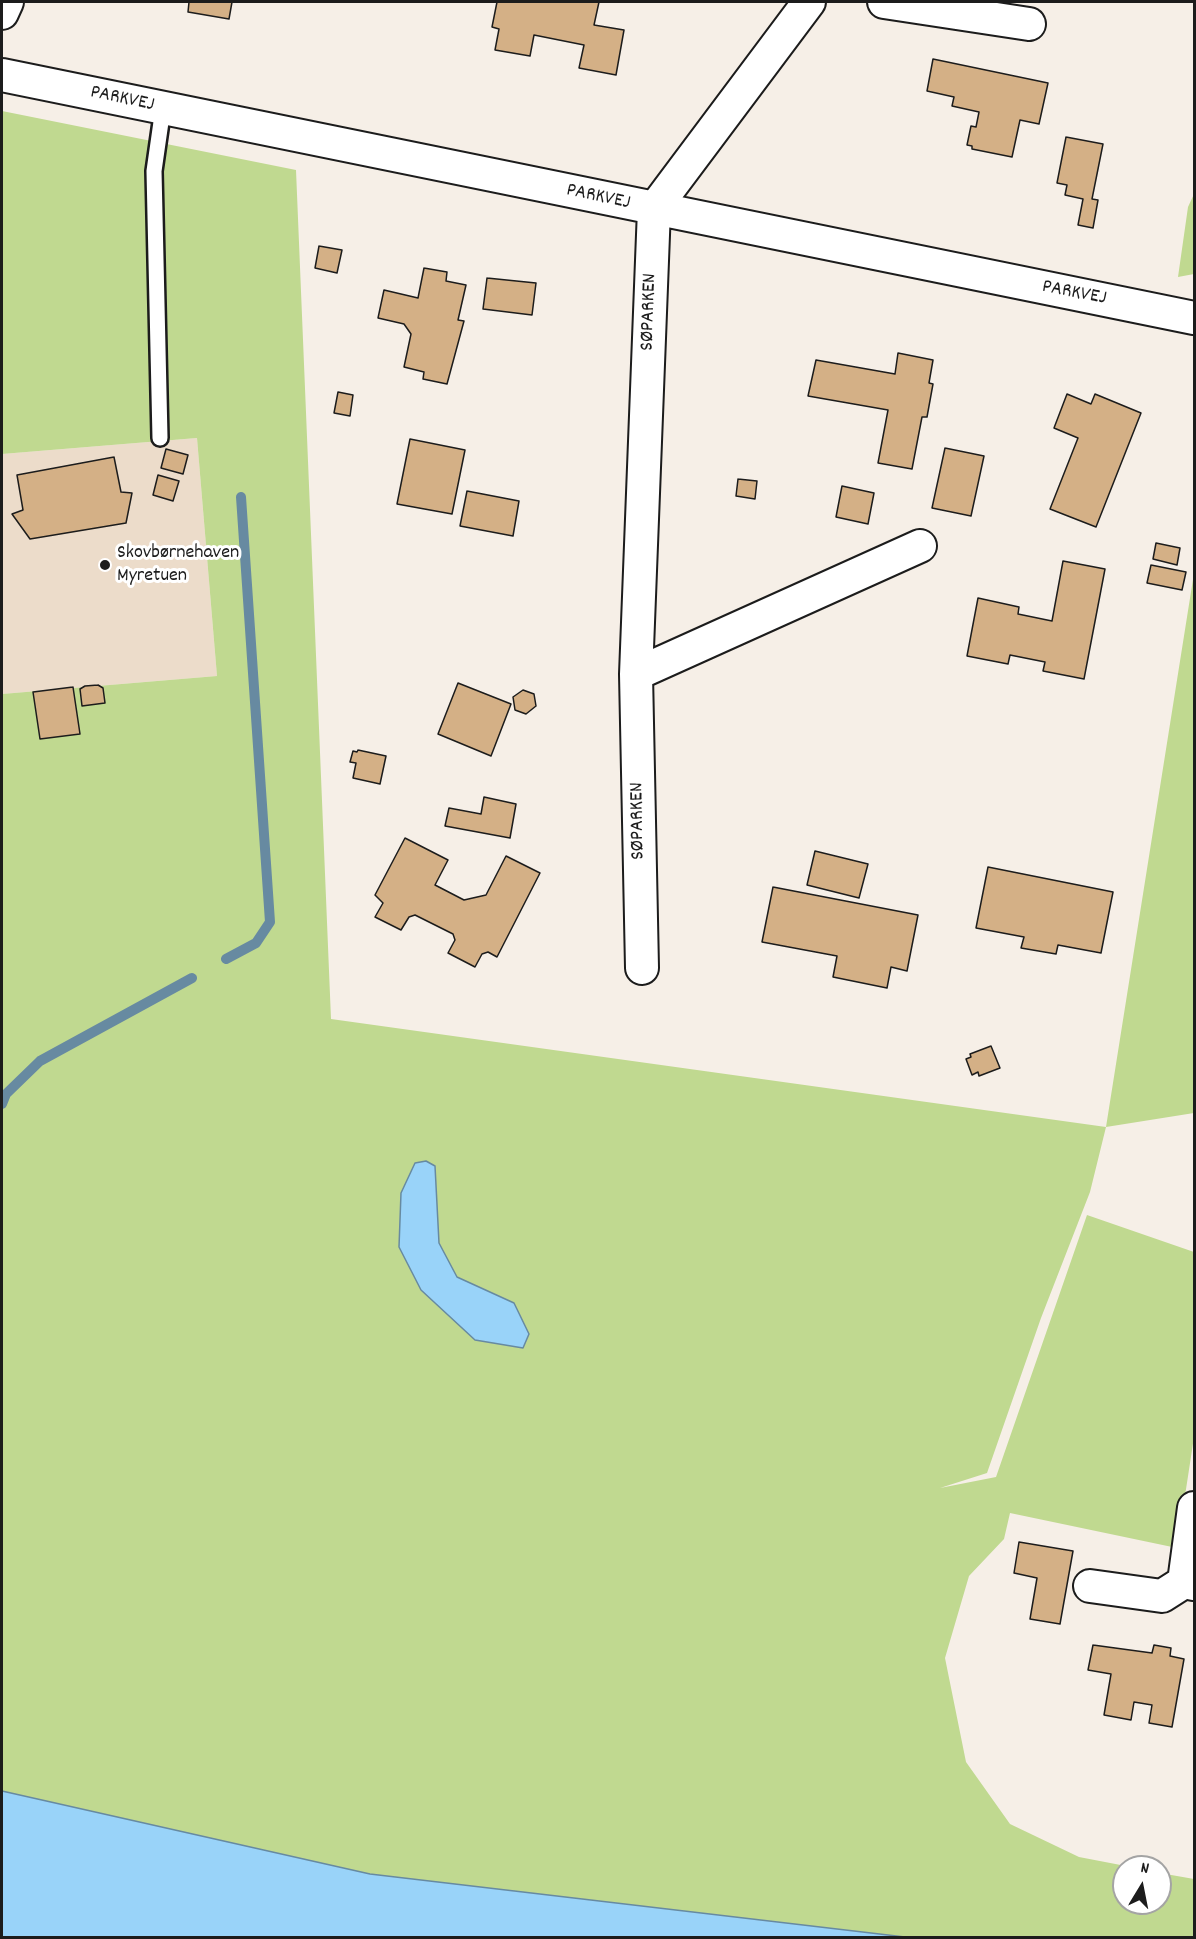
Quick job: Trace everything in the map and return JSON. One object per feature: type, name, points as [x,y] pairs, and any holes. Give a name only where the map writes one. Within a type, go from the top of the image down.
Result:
[{"type":"street","points":[[2,13],[7,2]]},
{"type":"street","points":[[654,209],[809,2]]},
{"type":"street","points":[[884,2],[1029,24]]},
{"type":"street","name":"PARKVEJ","points":[[2,75],[1194,318]]},
{"type":"street","name":"SØPARKEN","points":[[642,968],[636,674],[654,209]]},
{"type":"street","points":[[636,674],[920,546]]},
{"type":"street","points":[[1090,1586],[1161,1596],[1189,1583],[1194,1508]]},
{"type":"lane","points":[[160,438],[154,171],[163,108]]},
{"type":"shaded area","name":"Skovbørnehaven Myretuen","points":[[197,438],[217,676],[2,694],[2,454]]},
{"type":"green space","points":[[2,111],[296,170],[331,1019],[1106,1127],[1090,1192],[1041,1318],[987,1473],[940,1488],[996,1477],[1087,1215],[1194,1252],[1194,1437],[1177,1548],[1010,1513],[1004,1539],[969,1576],[945,1658],[966,1762],[1010,1824],[1079,1857],[1112,1863],[1112,1915],[1172,1915],[1172,1875],[1194,1879],[1194,1937],[905,1937],[370,1874],[2,1791],[2,694],[217,676],[197,438],[2,454]]},
{"type":"green space","points":[[1194,194],[1194,274],[1178,277],[1188,207]]},
{"type":"green space","points":[[1194,573],[1194,1113],[1106,1127]]},
{"type":"water","points":[[426,1161],[435,1166],[439,1243],[457,1277],[514,1303],[529,1334],[523,1348],[475,1340],[421,1290],[399,1247],[401,1193],[415,1163]]},
{"type":"water","points":[[2,1791],[370,1874],[905,1937],[2,1937]]},
{"type":"building","points":[[189,2],[232,2],[229,19],[188,12]]},
{"type":"building","points":[[497,2],[599,2],[594,25],[624,30],[616,75],[579,68],[584,45],[534,35],[530,56],[495,50],[499,29],[492,27]]},
{"type":"building","points":[[933,59],[1048,83],[1039,124],[1020,120],[1012,157],[972,149],[972,146],[967,145],[971,126],[976,127],[979,112],[952,106],[954,97],[927,91]]},
{"type":"building","points":[[1066,137],[1103,144],[1092,199],[1098,200],[1093,228],[1078,225],[1083,199],[1065,195],[1067,185],[1057,183]]},
{"type":"building","points":[[319,246],[342,250],[337,273],[315,268]]},
{"type":"building","points":[[424,268],[447,272],[446,281],[466,285],[458,320],[464,321],[447,384],[423,379],[424,372],[404,367],[411,334],[404,324],[378,318],[384,290],[418,298]]},
{"type":"building","points":[[487,278],[536,283],[532,315],[483,309]]},
{"type":"building","points":[[898,353],[933,360],[929,383],[933,384],[927,417],[922,417],[912,469],[878,463],[888,410],[808,396],[816,360],[895,374]]},
{"type":"building","points":[[338,392],[353,395],[350,416],[334,413]]},
{"type":"building","points":[[1067,394],[1091,404],[1095,394],[1141,413],[1096,527],[1050,509],[1078,438],[1054,428]]},
{"type":"building","points":[[410,439],[465,450],[452,514],[397,504]]},
{"type":"building","points":[[945,448],[984,456],[971,516],[932,508]]},
{"type":"building","points":[[166,449],[188,455],[183,474],[161,468]]},
{"type":"building","points":[[114,457],[121,492],[132,493],[126,523],[30,539],[12,514],[23,510],[17,475]]},
{"type":"building","points":[[158,475],[179,481],[173,501],[153,495]]},
{"type":"building","points":[[738,479],[757,481],[755,499],[736,496]]},
{"type":"building","points":[[842,486],[874,493],[868,524],[836,517]]},
{"type":"building","points":[[467,491],[519,501],[513,536],[460,526]]},
{"type":"building","points":[[1156,543],[1180,548],[1177,565],[1153,559]]},
{"type":"building","points":[[1063,561],[1105,569],[1084,679],[1043,671],[1045,662],[1010,655],[1008,664],[967,656],[978,598],[1019,607],[1018,614],[1052,621]]},
{"type":"building","points":[[1151,565],[1186,572],[1182,590],[1147,583]]},
{"type":"building","points":[[458,683],[511,704],[491,756],[438,734]]},
{"type":"building","points":[[98,685],[103,688],[105,703],[82,706],[80,689],[85,686]]},
{"type":"building","points":[[73,687],[80,734],[40,739],[33,692]]},
{"type":"building","points":[[523,690],[534,694],[536,706],[526,714],[515,710],[513,697]]},
{"type":"building","points":[[353,751],[386,756],[380,784],[353,778],[356,763],[350,762]]},
{"type":"building","points":[[484,797],[516,804],[510,838],[445,826],[449,808],[481,814]]},
{"type":"building","points":[[405,838],[448,860],[435,885],[464,900],[486,895],[506,856],[540,873],[497,957],[488,952],[482,954],[475,967],[448,953],[455,940],[453,934],[415,915],[409,917],[401,930],[375,917],[383,903],[375,895]]},
{"type":"building","points":[[815,851],[868,864],[859,898],[807,885]]},
{"type":"building","points":[[988,867],[1113,892],[1101,953],[1058,945],[1056,954],[1021,948],[1024,937],[976,928]]},
{"type":"building","points":[[773,887],[918,915],[907,971],[891,967],[887,988],[833,977],[837,956],[762,942]]},
{"type":"building","points":[[991,1046],[1000,1068],[979,1076],[978,1072],[972,1075],[966,1059],[971,1057],[970,1054]]},
{"type":"building","points":[[1019,1542],[1073,1551],[1060,1624],[1030,1619],[1037,1578],[1014,1573]]},
{"type":"building","points":[[1093,1645],[1152,1653],[1154,1645],[1171,1648],[1170,1656],[1184,1659],[1172,1727],[1149,1723],[1152,1705],[1134,1702],[1131,1720],[1104,1715],[1111,1674],[1088,1670]]},
{"type":"waterway","points":[[226,959],[256,943],[270,922],[241,497]]},
{"type":"waterway","points":[[2,1104],[6,1094],[40,1061],[192,978]]},
{"type":"place","name":"Skovbørnehaven Myretuen","points":[[105,565]]}]
